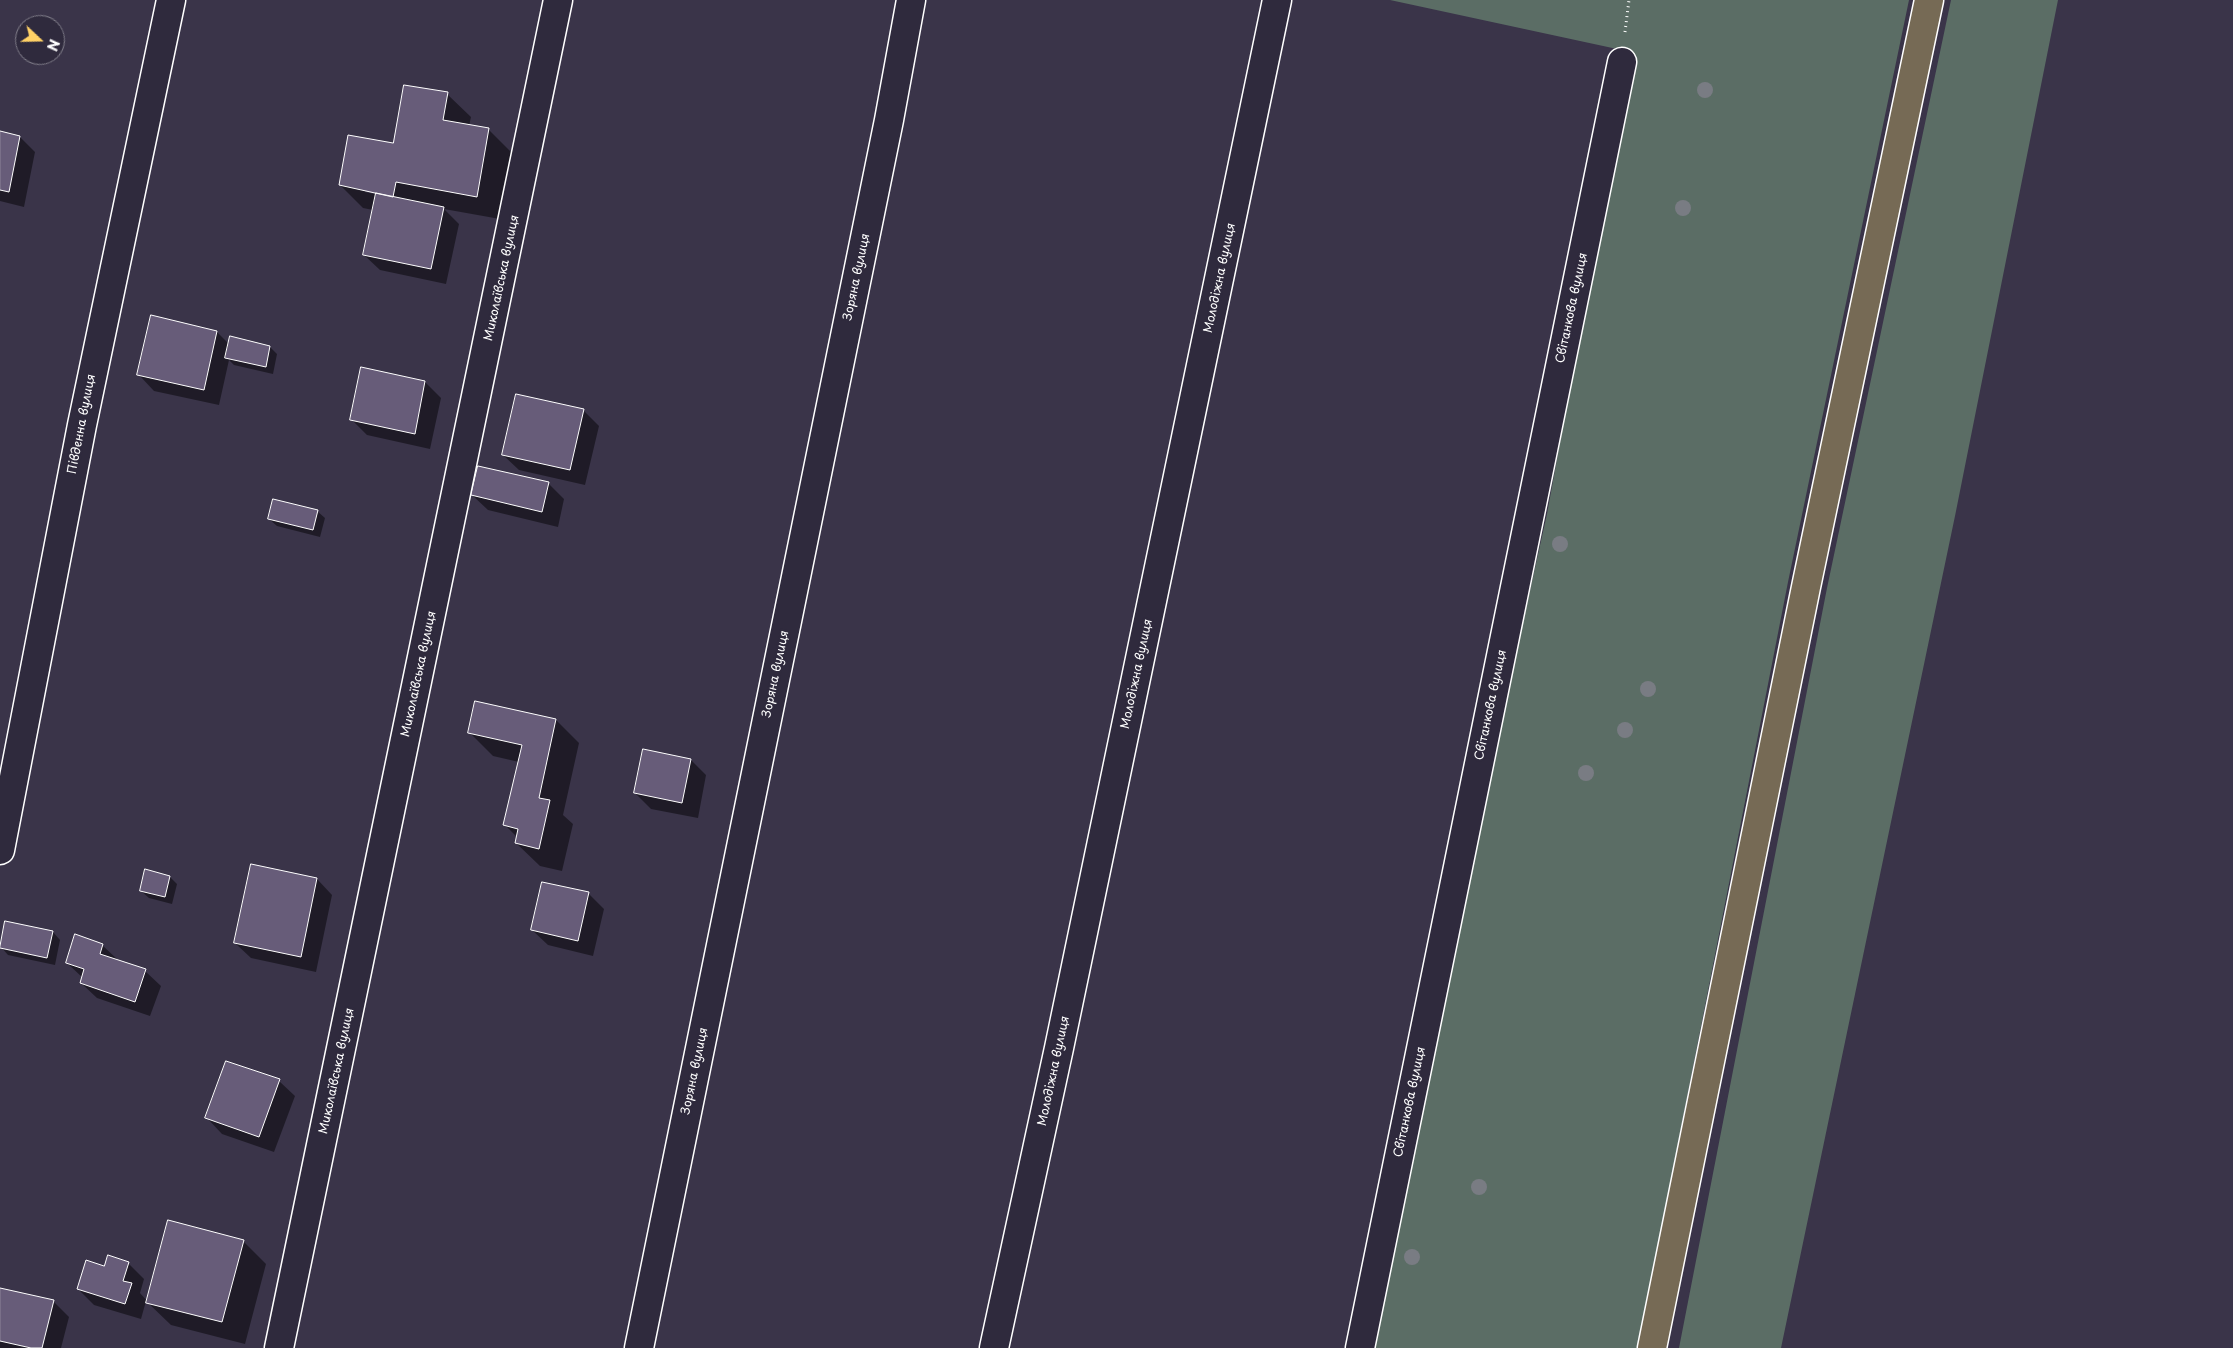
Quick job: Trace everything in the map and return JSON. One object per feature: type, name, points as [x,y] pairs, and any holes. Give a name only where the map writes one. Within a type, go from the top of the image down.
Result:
[{"type":"highway","points":[[1652,1348],[1806,587],[1929,0]]},
{"type":"street","name":"Південна вулиця","points":[[0,850],[82,425],[171,0]]},
{"type":"street","name":"Миколаївська вулиця","points":[[278,1348],[558,0]]},
{"type":"street","name":"Зоряна вулиця","points":[[639,1348],[889,120],[911,0]]},
{"type":"street","name":"Молодіжна вулиця","points":[[994,1348],[1061,1038],[1277,0]]},
{"type":"street","name":"Світанкова вулиця","points":[[1360,1348],[1622,62]]},
{"type":"green space","points":[[1390,0],[1909,0],[1788,582],[1638,1348],[1372,1348],[1464,888],[1547,514],[1631,52]]},
{"type":"green space","points":[[1951,0],[2058,0],[1955,516],[1781,1348],[1679,1348],[1827,588]]},
{"type":"building","points":[[404,85],[448,92],[443,120],[489,128],[477,197],[396,182],[393,197],[339,185],[348,135],[393,143]]},
{"type":"building","points":[[0,131],[20,136],[9,192],[0,190]]},
{"type":"building","points":[[376,193],[444,207],[431,269],[363,255]]},
{"type":"building","points":[[151,315],[217,331],[204,390],[137,375]]},
{"type":"building","points":[[230,336],[270,346],[266,367],[225,358]]},
{"type":"building","points":[[361,367],[425,381],[415,434],[350,420]]},
{"type":"building","points":[[516,394],[584,409],[570,470],[502,455]]},
{"type":"building","points":[[478,466],[549,482],[542,512],[471,495]]},
{"type":"building","points":[[273,499],[318,510],[313,530],[268,519]]},
{"type":"building","points":[[475,701],[556,719],[539,798],[550,800],[539,849],[515,843],[518,829],[503,825],[522,745],[468,733]]},
{"type":"building","points":[[643,749],[691,759],[682,803],[634,793]]},
{"type":"building","points":[[251,864],[317,878],[301,957],[234,943]]},
{"type":"building","points":[[145,869],[170,876],[165,897],[140,891]]},
{"type":"building","points":[[542,882],[589,892],[578,941],[531,930]]},
{"type":"building","points":[[5,921],[53,931],[47,958],[0,948]]},
{"type":"building","points":[[75,934],[103,944],[100,954],[146,969],[135,1002],[80,983],[84,969],[66,963]]},
{"type":"building","points":[[226,1061],[280,1079],[259,1137],[205,1118]]},
{"type":"building","points":[[168,1220],[244,1240],[222,1322],[146,1303]]},
{"type":"building","points":[[108,1255],[129,1262],[123,1281],[132,1283],[125,1304],[77,1289],[86,1260],[104,1266]]},
{"type":"building","points":[[0,1288],[54,1300],[42,1348],[31,1348],[0,1341]]}]
